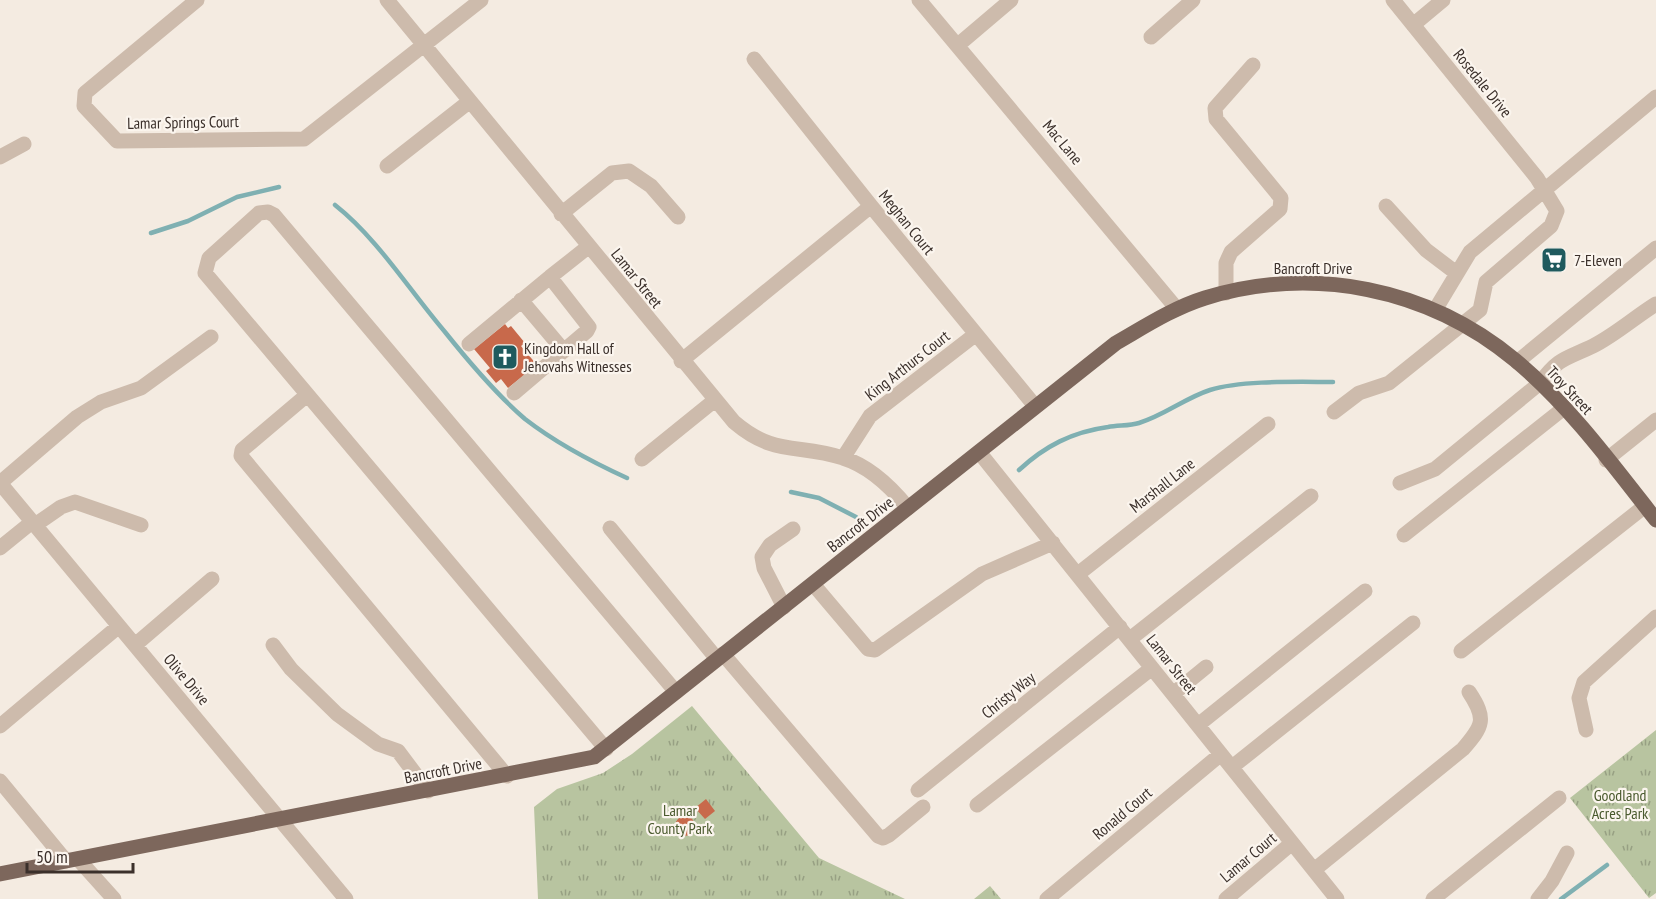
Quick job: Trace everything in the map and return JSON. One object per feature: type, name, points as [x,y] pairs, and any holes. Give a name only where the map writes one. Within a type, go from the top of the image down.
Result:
[{"type":"main road","name":"Bancroft Drive","points":[[0,874],[507,776],[594,757],[1116,343],[1177,309],[1226,293],[1281,283],[1358,286],[1405,297],[1435,310]]},
{"type":"main road","name":"Troy Street","points":[[1435,310],[1490,340],[1540,383],[1652,511]]},
{"type":"street","name":"Lamar Springs Court","points":[[197,0],[85,93],[84,106],[117,141],[304,139],[481,0]]},
{"type":"street","name":"Lamar Street","points":[[387,0],[681,361],[749,435],[767,444],[843,458],[869,471],[896,493],[908,508]]},
{"type":"street","name":"Mac Lane","points":[[919,0],[1177,309]]},
{"type":"street","points":[[958,45],[1011,0]]},
{"type":"street","points":[[1152,37],[1193,0]]},
{"type":"street","name":"Rosedale Drive","points":[[1334,412],[1359,393],[1389,383],[1479,310],[1486,282],[1555,220],[1557,211],[1544,188],[1393,0]]},
{"type":"street","points":[[1413,25],[1443,0]]},
{"type":"street","name":"Meghan Court","points":[[754,59],[1035,406]]},
{"type":"street","points":[[1226,293],[1226,263],[1232,252],[1280,209],[1281,198],[1216,119],[1215,108],[1253,65]]},
{"type":"street","points":[[1435,310],[1455,272],[1470,252],[1656,97]]},
{"type":"street","points":[[387,166],[470,101]]},
{"type":"street","points":[[0,158],[24,144]]},
{"type":"street","points":[[561,214],[612,174],[629,171],[639,177],[678,217]]},
{"type":"street","points":[[681,361],[871,206]]},
{"type":"street","points":[[1386,206],[1426,250],[1455,272]]},
{"type":"street","points":[[606,749],[205,273],[209,258],[259,213],[268,212],[274,215],[676,692]]},
{"type":"street","points":[[469,344],[588,247]]},
{"type":"street","points":[[1517,362],[1656,248]]},
{"type":"street","points":[[514,393],[589,327],[550,277]]},
{"type":"street","points":[[521,300],[564,351]]},
{"type":"street","points":[[1400,483],[1435,469],[1540,383],[1551,368],[1568,355],[1593,346],[1656,303]]},
{"type":"street","name":"King Arthurs Court","points":[[843,458],[870,416],[976,334]]},
{"type":"street","points":[[1,487],[77,417],[101,402],[141,388],[211,337]]},
{"type":"street","points":[[307,395],[242,450],[241,456],[507,776]]},
{"type":"street","points":[[642,459],[715,400]]},
{"type":"street","points":[[1404,535],[1564,408]]},
{"type":"street","points":[[1606,460],[1656,420]]},
{"type":"street","name":"Marshall Lane","points":[[1078,574],[1268,424]]},
{"type":"street","name":"Lamar Street","points":[[979,452],[1337,899]]},
{"type":"street","name":"Olive Drive","points":[[1,487],[346,899]]},
{"type":"street","name":"Christy Way","points":[[918,790],[1311,496]]},
{"type":"street","points":[[0,548],[61,507],[75,502],[141,525]]},
{"type":"street","points":[[1461,651],[1652,511]]},
{"type":"street","points":[[610,528],[878,836],[889,835],[923,807]]},
{"type":"street","points":[[784,607],[764,568],[762,557],[770,545],[793,529]]},
{"type":"street","points":[[813,584],[868,649],[875,650],[981,574],[1053,543]]},
{"type":"street","points":[[135,645],[212,579]]},
{"type":"street","points":[[1198,725],[1365,591]]},
{"type":"street","points":[[1586,730],[1579,698],[1584,682],[1656,617]]},
{"type":"street","points":[[1232,767],[1413,623]]},
{"type":"street","points":[[0,726],[119,626]]},
{"type":"street","points":[[273,645],[291,669],[337,714],[378,744],[398,751],[428,791]]},
{"type":"street","points":[[1173,694],[1206,667]]},
{"type":"street","points":[[977,805],[1152,668]]},
{"type":"street","points":[[1314,870],[1463,749],[1478,732],[1482,720],[1478,706],[1469,692]]},
{"type":"street","name":"Ronald Court","points":[[1047,899],[1221,754]]},
{"type":"street","points":[[0,781],[72,860],[114,899]]},
{"type":"street","points":[[1433,899],[1559,798]]},
{"type":"street","name":"Lamar Court","points":[[1226,899],[1292,843]]},
{"type":"street","points":[[1538,899],[1552,881],[1567,853]]},
{"type":"green space","name":"Lamar County Park","points":[[692,706],[819,858],[905,899],[538,899],[534,807],[557,789],[603,773],[632,754]]},
{"type":"green space","name":"Goodland Acres Park","points":[[1656,730],[1656,893],[1649,898],[1570,798]]},
{"type":"green space","points":[[990,886],[1001,899],[974,899]]},
{"type":"building","name":"Kingdom Hall of Jehovahs Witnesses","points":[[505,324],[508,328],[511,326],[525,343],[521,346],[537,365],[508,388],[501,379],[496,383],[486,371],[490,368],[474,349]]},
{"type":"building","points":[[706,799],[715,811],[705,819],[695,808]]},
{"type":"building","points":[[685,816],[692,819],[695,826],[692,833],[685,836],[678,833],[675,826],[678,819]]},
{"type":"waterway","points":[[151,233],[188,221],[237,197],[279,187]]},
{"type":"waterway","points":[[335,205],[365,233],[464,355],[514,409],[537,428],[562,444],[627,478]]},
{"type":"waterway","points":[[1019,470],[1049,447],[1071,436],[1095,429],[1139,423],[1210,390],[1254,383],[1333,382]]},
{"type":"waterway","points":[[791,492],[819,498],[856,517]]},
{"type":"waterway","points":[[1561,899],[1607,865]]},
{"type":"place","name":"7-Eleven","points":[[1554,260]]},
{"type":"place","name":"Kingdom Hall of Jehovahs Witnesses","points":[[505,357]]}]
